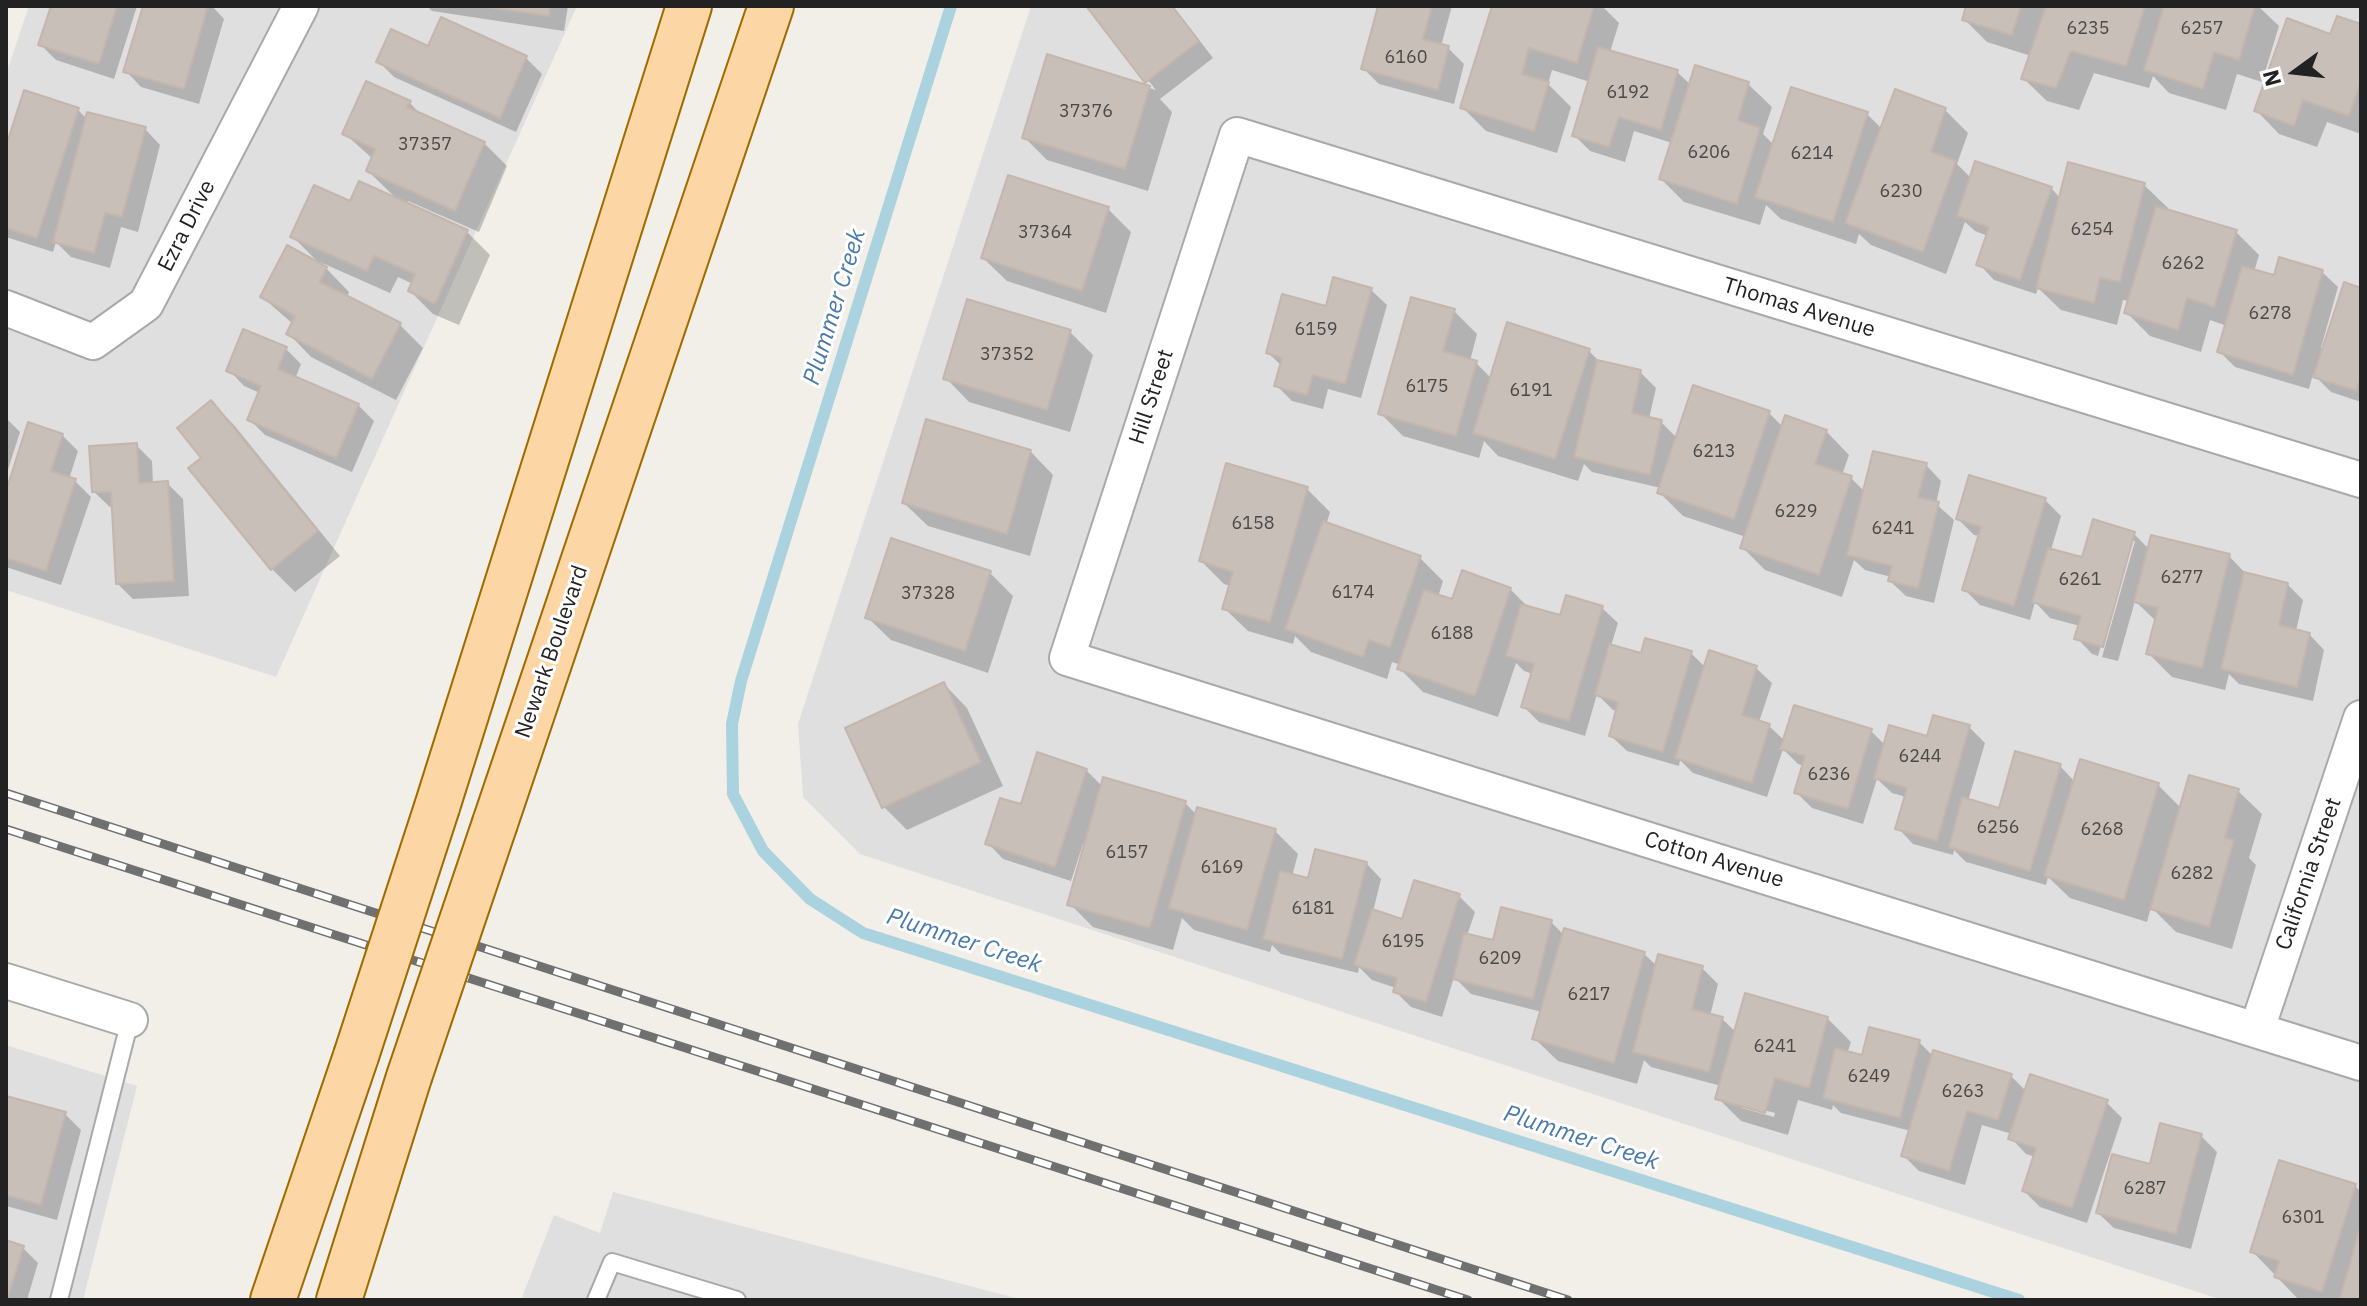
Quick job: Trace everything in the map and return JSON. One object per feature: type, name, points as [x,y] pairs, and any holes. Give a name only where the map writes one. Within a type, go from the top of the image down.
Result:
[{"type":"main road","points":[[273,1300],[437,807],[689,6]]},
{"type":"main road","name":"Newark Boulevard","points":[[339,1300],[409,1077],[771,6]]},
{"type":"street","name":"Ezra Drive","points":[[6,308],[93,342],[146,304],[301,6]]},
{"type":"street","name":"Thomas Avenue","points":[[1237,135],[2361,480]]},
{"type":"street","name":"Hill Street","points":[[1067,658],[1237,135]]},
{"type":"street","name":"Cotton Avenue","points":[[1067,658],[2361,1063]]},
{"type":"street","name":"California Street","points":[[2257,1029],[2361,718]]},
{"type":"street","points":[[6,981],[130,1020]]},
{"type":"lane","points":[[59,1300],[130,1020]]},
{"type":"lane","points":[[596,1300],[612,1262],[737,1300]]},
{"type":"shaded area","points":[[29,6],[577,6],[276,677],[6,590],[6,74]]},
{"type":"shaded area","points":[[1031,6],[2361,6],[2361,1300],[2222,1300],[860,854],[803,797],[798,724]]},
{"type":"shaded area","points":[[6,1045],[137,1086],[83,1300],[6,1300]]},
{"type":"shaded area","points":[[613,1192],[1023,1300],[521,1300],[554,1215],[600,1233]]},
{"type":"building","points":[[51,6],[117,6],[99,64],[38,45]]},
{"type":"building","points":[[143,6],[208,6],[184,89],[123,72]]},
{"type":"building","points":[[479,6],[550,6],[549,16]]},
{"type":"building","points":[[1086,6],[1172,6],[1199,41],[1145,83]]},
{"type":"building","points":[[1378,6],[1432,6],[1423,39],[1449,46],[1438,90],[1361,69]]},
{"type":"building","points":[[1492,6],[1594,6],[1577,63],[1529,48],[1522,74],[1549,82],[1534,131],[1460,108]]},
{"type":"building","points":[[1966,6],[2021,6],[2012,35],[1962,20]]},
{"type":"building","points":[[2046,6],[2145,6],[2126,66],[2071,51],[2056,88],[2021,79]]},
{"type":"building","points":[[2164,6],[2255,6],[2239,60],[2214,52],[2203,89],[2144,70]]},
{"type":"building","points":[[2337,16],[2361,24],[2361,81],[2349,116],[2303,100],[2294,126],[2254,111],[2287,18],[2330,34]]},
{"type":"building","points":[[441,17],[527,56],[500,118],[376,62],[391,29],[428,46]]},
{"type":"building","points":[[1598,47],[1678,70],[1661,130],[1619,117],[1609,147],[1572,136]]},
{"type":"building","points":[[1047,54],[1150,86],[1125,169],[1022,138]]},
{"type":"building","points":[[1695,65],[1749,82],[1738,120],[1760,128],[1737,204],[1659,179]]},
{"type":"building","points":[[366,81],[411,101],[407,107],[485,142],[455,211],[366,171],[375,149],[342,134]]},
{"type":"building","points":[[1791,87],[1868,112],[1833,222],[1755,197]]},
{"type":"building","points":[[1895,89],[1946,108],[1931,152],[1956,161],[1923,252],[1845,223]]},
{"type":"building","points":[[24,90],[79,108],[37,238],[6,228],[6,146]]},
{"type":"building","points":[[87,112],[146,127],[122,217],[105,213],[94,253],[53,242]]},
{"type":"building","points":[[1975,161],[2052,187],[2020,280],[1976,265],[1989,227],[1957,216]]},
{"type":"building","points":[[2068,162],[2145,183],[2120,282],[2100,278],[2094,303],[2036,288]]},
{"type":"building","points":[[1008,175],[1109,207],[1082,291],[981,258]]},
{"type":"building","points":[[359,181],[468,230],[435,304],[408,291],[415,274],[374,256],[367,271],[290,237],[314,185],[350,201]]},
{"type":"building","points":[[2156,206],[2237,230],[2214,307],[2187,298],[2178,330],[2124,313]]},
{"type":"building","points":[[287,245],[327,267],[320,282],[401,323],[372,379],[286,334],[295,316],[260,297]]},
{"type":"building","points":[[2279,257],[2323,270],[2293,375],[2217,352],[2242,266],[2274,275]]},
{"type":"building","points":[[1333,277],[1372,288],[1345,384],[1313,375],[1307,395],[1274,386],[1282,358],[1266,353],[1282,294],[1326,306]]},
{"type":"building","points":[[2344,282],[2361,288],[2361,376],[2356,391],[2313,377]]},
{"type":"building","points":[[1411,297],[1455,309],[1443,351],[1477,361],[1456,436],[1378,414]]},
{"type":"building","points":[[967,299],[1071,330],[1047,410],[943,379]]},
{"type":"building","points":[[1507,322],[1590,349],[1555,459],[1473,433]]},
{"type":"building","points":[[243,329],[287,347],[278,369],[359,404],[336,458],[247,420],[261,386],[226,371]]},
{"type":"building","points":[[1597,360],[1641,370],[1632,413],[1662,420],[1650,475],[1574,457]]},
{"type":"building","points":[[1693,385],[1770,411],[1734,519],[1657,493]]},
{"type":"building","points":[[211,400],[318,531],[271,570],[188,468],[201,458],[177,428]]},
{"type":"building","points":[[1785,415],[1827,430],[1815,464],[1852,476],[1819,575],[1740,548]]},
{"type":"building","points":[[926,419],[1031,450],[1007,534],[902,503]]},
{"type":"building","points":[[28,422],[63,434],[51,471],[76,479],[46,571],[6,558],[6,491]]},
{"type":"building","points":[[137,443],[139,483],[168,481],[174,581],[116,584],[111,492],[92,492],[89,446]]},
{"type":"building","points":[[1873,451],[1927,463],[1918,497],[1939,502],[1918,588],[1888,581],[1892,566],[1847,555]]},
{"type":"building","points":[[1226,463],[1308,487],[1270,622],[1222,609],[1233,572],[1199,561]]},
{"type":"building","points":[[1969,475],[2046,498],[2014,606],[1962,590],[1981,527],[1956,519]]},
{"type":"building","points":[[2093,519],[2135,532],[2103,647],[2074,639],[2081,616],[2032,602],[2048,548],[2082,557]]},
{"type":"building","points":[[1323,521],[1421,556],[1390,647],[1369,640],[1363,657],[1285,629]]},
{"type":"building","points":[[2151,535],[2230,554],[2202,668],[2146,654],[2158,608],[2134,602]]},
{"type":"building","points":[[891,538],[991,571],[965,651],[865,618]]},
{"type":"building","points":[[1462,570],[1511,588],[1475,696],[1397,669],[1424,590],[1452,599]]},
{"type":"building","points":[[2244,572],[2288,583],[2279,625],[2310,633],[2297,687],[2221,669]]},
{"type":"building","points":[[1566,595],[1603,606],[1569,721],[1521,707],[1534,664],[1506,656],[1521,604],[1560,615]]},
{"type":"building","points":[[1645,638],[1692,651],[1663,752],[1609,736],[1618,702],[1595,695],[1609,644],[1641,653]]},
{"type":"building","points":[[1709,650],[1757,666],[1742,715],[1770,724],[1752,783],[1675,758]]},
{"type":"building","points":[[944,682],[981,762],[882,808],[845,728]]},
{"type":"building","points":[[1794,705],[1872,729],[1848,809],[1794,793],[1805,756],[1780,749]]},
{"type":"building","points":[[1933,715],[1970,725],[1937,841],[1895,829],[1907,788],[1874,778],[1889,725],[1927,736]]},
{"type":"building","points":[[2015,751],[2061,764],[2030,871],[1949,847],[1962,797],[1999,808]]},
{"type":"building","points":[[1037,752],[1087,769],[1055,867],[985,844],[1000,798],[1021,804]]},
{"type":"building","points":[[2080,759],[2159,783],[2124,900],[2044,876]]},
{"type":"building","points":[[2189,775],[2239,789],[2225,838],[2234,840],[2209,927],[2150,909]]},
{"type":"building","points":[[1103,777],[1186,801],[1150,928],[1067,905]]},
{"type":"building","points":[[1197,807],[1276,829],[1247,930],[1169,908]]},
{"type":"building","points":[[1315,849],[1367,862],[1342,959],[1263,939],[1280,871],[1308,878]]},
{"type":"building","points":[[1414,880],[1460,894],[1426,1002],[1393,992],[1397,978],[1354,965],[1372,909],[1402,919]]},
{"type":"building","points":[[1501,907],[1552,920],[1533,999],[1453,979],[1464,933],[1493,940]]},
{"type":"building","points":[[1564,928],[1645,952],[1614,1063],[1532,1039]]},
{"type":"building","points":[[1658,954],[1703,966],[1692,1009],[1723,1017],[1709,1072],[1633,1052]]},
{"type":"building","points":[[1745,993],[1828,1017],[1809,1088],[1775,1078],[1765,1113],[1715,1099]]},
{"type":"building","points":[[1869,1027],[1920,1040],[1900,1118],[1823,1098],[1835,1048],[1862,1055]]},
{"type":"building","points":[[1933,1050],[2012,1074],[1998,1120],[1967,1111],[1949,1171],[1901,1156]]},
{"type":"building","points":[[2030,1074],[2108,1100],[2072,1208],[2022,1191],[2036,1148],[2008,1139]]},
{"type":"building","points":[[6,1096],[66,1112],[41,1205],[6,1195]]},
{"type":"building","points":[[2160,1123],[2202,1134],[2176,1234],[2096,1213],[2112,1154],[2150,1164]]},
{"type":"building","points":[[2279,1160],[2356,1184],[2322,1292],[2274,1277],[2279,1261],[2250,1252]]},
{"type":"building","points":[[2361,1224],[2361,1300],[2346,1300],[2340,1298]]},
{"type":"building","points":[[6,1240],[24,1246],[7,1300],[6,1300]]},
{"type":"waterway","name":"Plummer Creek","points":[[951,6],[741,681],[732,724],[733,794],[763,851],[810,899],[863,933],[2019,1300]]},
{"type":"railway","points":[[6,793],[1568,1300]]},
{"type":"railway","points":[[6,829],[1468,1300]]}]
